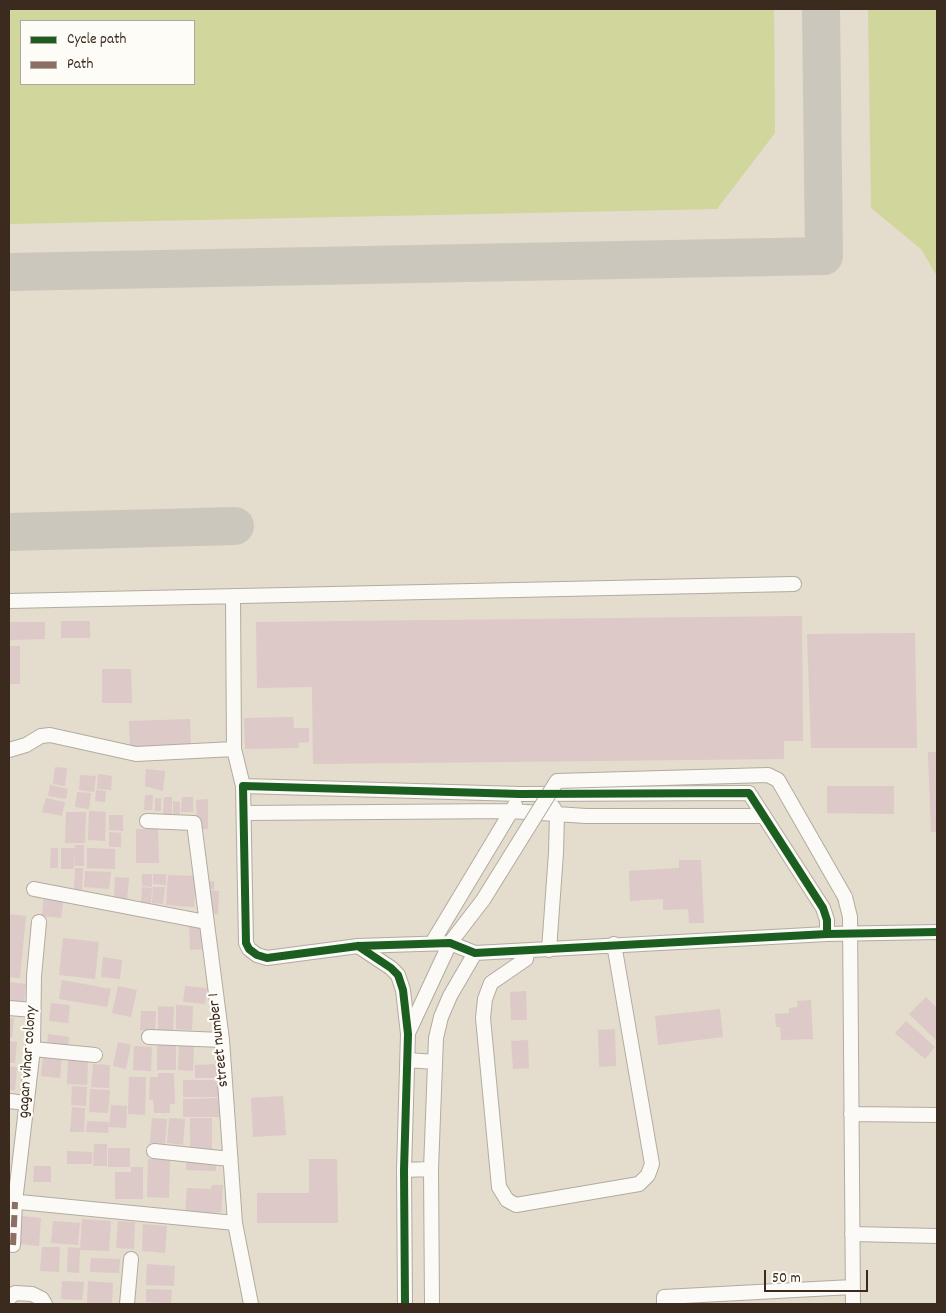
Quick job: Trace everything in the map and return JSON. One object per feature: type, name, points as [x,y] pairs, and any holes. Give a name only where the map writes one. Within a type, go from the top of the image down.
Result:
[{"type":"street","points":[[9,601],[794,584]]},
{"type":"street","points":[[233,596],[234,749],[243,786],[246,943],[249,949],[267,958],[358,946],[450,943],[475,953],[527,952],[614,944],[827,934],[937,932]]},
{"type":"street","points":[[9,750],[26,745],[41,736],[50,735],[136,754],[234,749]]},
{"type":"street","points":[[408,1034],[450,943],[482,900],[557,781],[768,775],[778,780],[849,907],[853,1304]]},
{"type":"street","points":[[243,786],[520,794],[749,793],[823,908],[827,920],[827,934]]},
{"type":"street","points":[[432,944],[517,802],[529,799],[538,800],[553,807],[556,814],[550,950]]},
{"type":"street","points":[[244,813],[511,811]]},
{"type":"street","points":[[556,814],[586,816],[764,816]]},
{"type":"street","name":"street number 1","points":[[146,821],[194,823],[222,1040],[235,1223],[251,1304]]},
{"type":"street","points":[[34,889],[206,922]]},
{"type":"street","name":"gagan vihar colony","points":[[13,1245],[12,1201],[33,1049],[39,922]]},
{"type":"street","points":[[527,952],[526,960],[491,983],[485,999],[483,1018],[499,1187],[507,1200],[516,1205],[639,1184],[648,1174],[652,1164],[614,944]]},
{"type":"street","points":[[358,946],[387,964],[398,975],[404,990],[408,1034],[404,1170],[405,1304]]},
{"type":"street","points":[[432,1304],[431,1169],[434,1062],[441,1017],[450,996],[475,953]]},
{"type":"street","points":[[9,1008],[34,1010]]},
{"type":"street","points":[[149,1037],[222,1040]]},
{"type":"street","points":[[33,1049],[95,1055]]},
{"type":"street","points":[[408,1060],[434,1062]]},
{"type":"street","points":[[9,1101],[26,1103]]},
{"type":"street","points":[[851,1114],[937,1115]]},
{"type":"street","points":[[154,1151],[230,1158]]},
{"type":"street","points":[[404,1170],[431,1169]]},
{"type":"street","points":[[12,1201],[235,1223]]},
{"type":"street","points":[[852,1234],[937,1236]]},
{"type":"street","points":[[127,1304],[130,1259]]},
{"type":"street","points":[[664,1304],[664,1297],[852,1287]]},
{"type":"street","points":[[9,1298],[15,1293],[32,1294],[42,1298],[44,1304]]},
{"type":"green space","points":[[9,9],[774,9],[775,133],[717,209],[9,224]]},
{"type":"green space","points":[[868,9],[937,9],[937,276],[921,249],[871,208]]},
{"type":"building","points":[[802,616],[803,741],[784,741],[784,759],[313,764],[312,687],[257,688],[256,622]]},
{"type":"building","points":[[61,621],[90,621],[90,638],[61,638]]},
{"type":"building","points":[[9,622],[45,622],[45,639],[9,640]]},
{"type":"building","points":[[915,633],[917,748],[811,748],[807,634]]},
{"type":"building","points":[[9,646],[20,646],[20,684],[9,684]]},
{"type":"building","points":[[102,669],[131,669],[132,703],[102,703]]},
{"type":"building","points":[[293,717],[294,728],[309,728],[309,742],[298,743],[299,748],[245,749],[244,718]]},
{"type":"building","points":[[190,719],[191,749],[130,751],[129,721]]},
{"type":"building","points":[[928,752],[937,752],[937,832],[931,832]]},
{"type":"building","points":[[55,767],[67,768],[65,786],[53,784]]},
{"type":"building","points":[[146,769],[165,771],[163,791],[145,786]]},
{"type":"building","points":[[98,774],[112,776],[111,790],[97,789]]},
{"type":"building","points":[[80,775],[96,776],[94,792],[79,790]]},
{"type":"building","points":[[50,785],[68,789],[66,799],[48,796]]},
{"type":"building","points":[[827,786],[894,786],[894,814],[827,813]]},
{"type":"building","points":[[96,790],[106,791],[105,802],[95,801]]},
{"type":"building","points":[[77,792],[91,793],[89,809],[75,807]]},
{"type":"building","points":[[145,795],[153,795],[152,810],[144,810]]},
{"type":"building","points":[[164,797],[172,797],[172,816],[163,816]]},
{"type":"building","points":[[182,797],[193,797],[193,812],[181,812]]},
{"type":"building","points":[[46,798],[65,802],[62,816],[42,812]]},
{"type":"building","points":[[155,798],[161,798],[161,811],[155,811]]},
{"type":"building","points":[[208,799],[208,829],[197,829],[196,800]]},
{"type":"building","points":[[173,801],[180,802],[180,814],[173,814]]},
{"type":"building","points":[[89,811],[106,812],[105,841],[88,840]]},
{"type":"building","points":[[66,812],[86,812],[85,843],[65,843]]},
{"type":"building","points":[[109,815],[123,815],[123,831],[109,830]]},
{"type":"building","points":[[136,829],[158,829],[159,863],[136,863]]},
{"type":"building","points":[[109,832],[121,833],[121,847],[109,847]]},
{"type":"building","points":[[75,845],[84,845],[84,866],[75,866],[74,855],[74,869],[61,869],[61,848],[75,848]]},
{"type":"building","points":[[51,848],[58,848],[58,868],[50,868]]},
{"type":"building","points":[[87,848],[115,849],[115,869],[87,868]]},
{"type":"building","points":[[679,860],[701,860],[704,923],[689,923],[688,909],[663,910],[663,899],[630,901],[629,871],[679,868]]},
{"type":"building","points":[[75,868],[83,868],[82,890],[74,890]]},
{"type":"building","points":[[85,871],[111,872],[109,889],[84,887]]},
{"type":"building","points":[[142,874],[152,874],[152,887],[142,886]]},
{"type":"building","points":[[153,874],[166,874],[166,885],[153,884]]},
{"type":"building","points":[[168,875],[196,876],[194,907],[166,905]]},
{"type":"building","points":[[115,877],[129,878],[127,900],[114,899]]},
{"type":"building","points":[[214,881],[214,889],[203,889],[203,882]]},
{"type":"building","points":[[142,887],[152,888],[151,903],[141,903]]},
{"type":"building","points":[[153,887],[165,887],[163,904],[152,903]]},
{"type":"building","points":[[207,890],[219,891],[218,914],[206,913]]},
{"type":"building","points":[[44,895],[64,897],[61,918],[42,916]]},
{"type":"building","points":[[9,914],[26,916],[20,978],[9,977]]},
{"type":"building","points":[[201,923],[202,949],[190,950],[189,924]]},
{"type":"building","points":[[63,938],[99,942],[95,979],[59,975]]},
{"type":"building","points":[[103,957],[122,960],[120,979],[101,977]]},
{"type":"building","points":[[62,980],[111,989],[107,1007],[59,999]]},
{"type":"building","points":[[9,982],[26,984],[24,1003],[9,1001]]},
{"type":"building","points":[[118,986],[137,990],[131,1017],[112,1013]]},
{"type":"building","points":[[185,986],[207,988],[205,1004],[183,1002]]},
{"type":"building","points":[[526,991],[527,1020],[511,1020],[510,992]]},
{"type":"building","points":[[926,997],[937,1008],[937,1041],[909,1014]]},
{"type":"building","points":[[811,1000],[813,1039],[781,1040],[780,1027],[776,1027],[775,1014],[789,1013],[789,1008],[798,1007],[797,1001]]},
{"type":"building","points":[[51,1003],[70,1005],[68,1023],[49,1021]]},
{"type":"building","points":[[176,1005],[193,1006],[192,1030],[176,1029]]},
{"type":"building","points":[[158,1006],[174,1007],[173,1032],[158,1032]]},
{"type":"building","points":[[720,1009],[723,1037],[658,1045],[655,1016]]},
{"type":"building","points":[[141,1011],[156,1011],[155,1031],[140,1030]]},
{"type":"building","points":[[9,1018],[14,1018],[12,1038],[9,1037]]},
{"type":"building","points":[[906,1021],[935,1047],[925,1059],[895,1033]]},
{"type":"building","points":[[615,1029],[616,1066],[599,1067],[598,1030]]},
{"type":"building","points":[[48,1034],[69,1037],[68,1048],[47,1046]]},
{"type":"building","points":[[528,1040],[529,1068],[513,1069],[511,1041]]},
{"type":"building","points":[[9,1041],[17,1042],[15,1063],[9,1063]]},
{"type":"building","points":[[118,1042],[131,1045],[126,1069],[113,1066]]},
{"type":"building","points":[[176,1043],[176,1070],[157,1070],[157,1044]]},
{"type":"building","points":[[134,1046],[152,1047],[151,1071],[133,1070]]},
{"type":"building","points":[[179,1046],[194,1046],[193,1071],[178,1070]]},
{"type":"building","points":[[43,1056],[62,1057],[60,1078],[41,1076]]},
{"type":"building","points":[[68,1060],[88,1062],[87,1085],[67,1084]]},
{"type":"building","points":[[93,1064],[110,1065],[109,1088],[91,1087]]},
{"type":"building","points":[[218,1064],[218,1078],[195,1078],[195,1065]]},
{"type":"building","points":[[9,1066],[17,1067],[15,1090],[9,1090]]},
{"type":"building","points":[[158,1073],[174,1073],[175,1104],[170,1104],[170,1113],[154,1113],[153,1100],[149,1100],[150,1077],[158,1077]]},
{"type":"building","points":[[129,1077],[146,1077],[145,1115],[128,1114]]},
{"type":"building","points":[[183,1080],[219,1080],[220,1097],[183,1097]]},
{"type":"building","points":[[72,1086],[87,1087],[86,1106],[71,1105]]},
{"type":"building","points":[[90,1089],[110,1090],[108,1113],[89,1112]]},
{"type":"building","points":[[283,1096],[286,1135],[253,1137],[251,1098]]},
{"type":"building","points":[[220,1098],[220,1117],[183,1117],[183,1099]]},
{"type":"building","points":[[111,1105],[127,1106],[126,1128],[109,1127]]},
{"type":"building","points":[[72,1107],[85,1108],[84,1132],[70,1132]]},
{"type":"building","points":[[152,1118],[167,1119],[165,1144],[150,1143]]},
{"type":"building","points":[[169,1118],[185,1119],[183,1145],[167,1143]]},
{"type":"building","points":[[190,1118],[212,1118],[212,1149],[190,1149]]},
{"type":"building","points":[[87,1121],[109,1122],[108,1133],[86,1132]]},
{"type":"building","points":[[94,1144],[107,1144],[107,1166],[93,1166]]},
{"type":"building","points":[[108,1148],[130,1148],[130,1167],[108,1167]]},
{"type":"building","points":[[67,1151],[92,1152],[92,1164],[67,1164]]},
{"type":"building","points":[[186,1157],[216,1158],[216,1171],[186,1170]]},
{"type":"building","points":[[148,1159],[170,1159],[169,1198],[147,1197]]},
{"type":"building","points":[[309,1159],[337,1159],[338,1223],[257,1223],[257,1193],[309,1193]]},
{"type":"building","points":[[34,1166],[51,1166],[51,1182],[33,1182]]},
{"type":"building","points":[[131,1167],[143,1167],[143,1199],[115,1199],[115,1172],[131,1172]]},
{"type":"building","points":[[212,1185],[223,1185],[221,1212],[185,1215],[187,1188],[211,1189]]},
{"type":"building","points":[[22,1216],[41,1218],[39,1246],[20,1244]]},
{"type":"building","points":[[82,1219],[111,1221],[109,1251],[80,1250]]},
{"type":"building","points":[[53,1221],[80,1223],[78,1245],[51,1243]]},
{"type":"building","points":[[118,1221],[135,1222],[134,1249],[116,1248]]},
{"type":"building","points":[[143,1224],[167,1226],[165,1253],[142,1251]]},
{"type":"building","points":[[42,1247],[60,1247],[59,1272],[40,1271]]},
{"type":"building","points":[[68,1247],[80,1248],[79,1273],[67,1272]]},
{"type":"building","points":[[91,1258],[120,1259],[119,1273],[90,1272]]},
{"type":"building","points":[[147,1264],[175,1266],[174,1286],[146,1285]]},
{"type":"building","points":[[62,1281],[84,1282],[82,1300],[61,1299]]},
{"type":"building","points":[[88,1281],[113,1283],[112,1304],[87,1304]]},
{"type":"building","points":[[146,1289],[172,1290],[171,1303],[146,1302]]},
{"type":"taxiway","points":[[9,272],[824,256],[821,9]]},
{"type":"taxiway","points":[[9,532],[235,526]]},
{"type":"marked path","points":[[13,1245],[15,1202]]},
{"type":"cycle path","points":[[827,934],[827,920],[823,908],[749,793],[520,794],[243,786],[246,943],[249,949],[257,955],[267,958],[358,946],[450,943],[475,953],[827,934],[937,932]]},
{"type":"cycle path","points":[[358,946],[391,968],[398,975],[403,990],[408,1034],[404,1170],[405,1304]]}]
